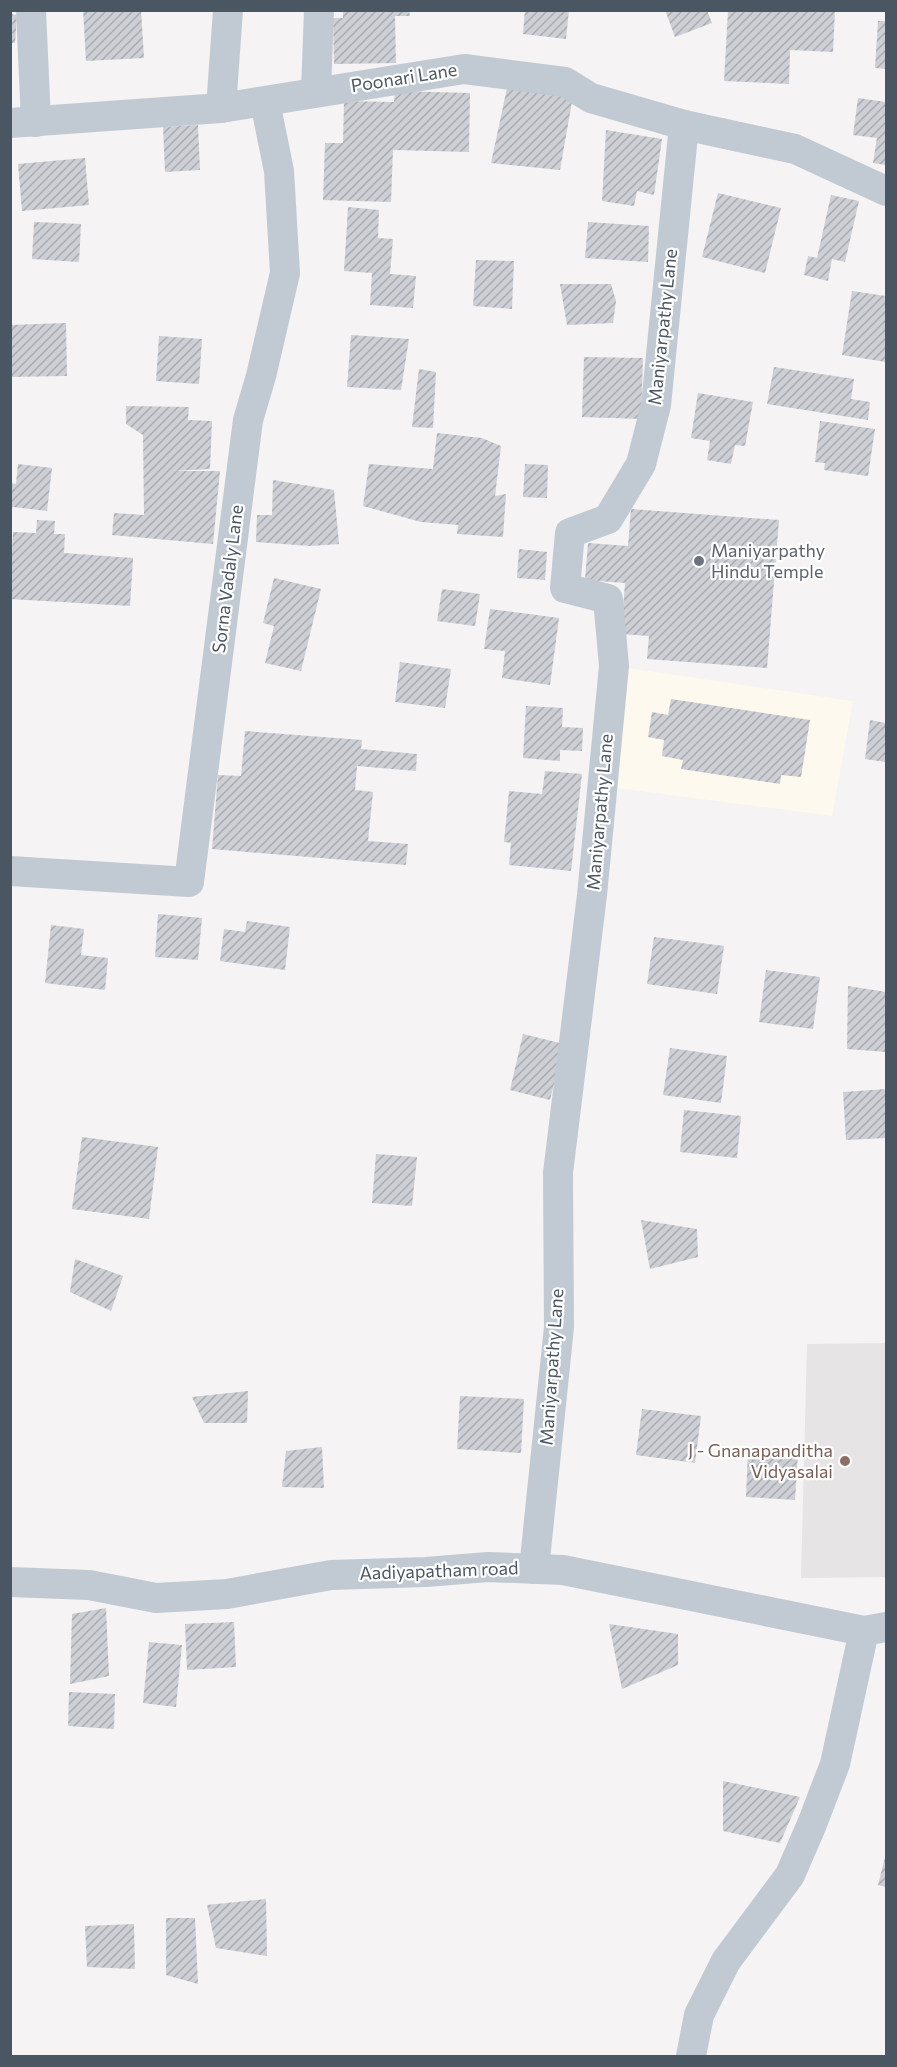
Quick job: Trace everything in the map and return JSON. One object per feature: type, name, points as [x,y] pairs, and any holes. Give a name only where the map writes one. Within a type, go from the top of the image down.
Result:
[{"type":"street","points":[[23,123],[31,10]]},
{"type":"street","points":[[220,108],[228,10]]},
{"type":"street","points":[[316,92],[319,10]]},
{"type":"street","name":"Poonari Lane","points":[[23,123],[220,108],[464,69],[565,82],[591,98],[684,125],[795,149],[886,191]]},
{"type":"street","name":"Sorna Vadaly Lane","points":[[10,871],[189,882],[248,420],[261,376],[285,273],[279,171],[265,102]]},
{"type":"street","name":"Maniyarpathy Lane","points":[[534,1569],[559,1327],[558,1173],[592,895],[614,666],[608,599],[565,588],[570,533],[608,519],[641,464],[656,405],[684,125]]},
{"type":"street","name":"Aadiyapatham road","points":[[10,1582],[89,1586],[156,1598],[227,1594],[331,1575],[426,1572],[488,1567],[563,1570],[875,1629]]},
{"type":"street","points":[[691,2056],[699,2015],[726,1961],[790,1875],[812,1824],[835,1764],[875,1629]]},
{"type":"shaded area","points":[[614,666],[853,701],[832,816],[602,786]]},
{"type":"shaded area","name":"J - Gnanapanditha Vidyasalai","points":[[886,1343],[886,1577],[801,1578],[807,1344]]},
{"type":"building","points":[[83,10],[141,10],[144,58],[86,61]]},
{"type":"building","points":[[343,10],[409,10],[410,16],[395,16],[396,63],[334,64],[333,18],[343,18]]},
{"type":"building","points":[[525,10],[569,10],[566,39],[523,34]]},
{"type":"building","points":[[665,10],[707,10],[712,23],[675,37]]},
{"type":"building","points":[[728,10],[835,10],[833,52],[790,50],[789,84],[724,81]]},
{"type":"building","points":[[10,14],[17,15],[15,43],[10,43]]},
{"type":"building","points":[[878,21],[886,21],[886,69],[875,68]]},
{"type":"building","points":[[507,88],[573,96],[560,170],[491,163]]},
{"type":"building","points":[[395,91],[470,93],[469,152],[393,150],[391,202],[323,200],[325,143],[343,143],[344,101],[394,102]]},
{"type":"building","points":[[858,98],[886,102],[886,165],[873,163],[877,138],[853,135]]},
{"type":"building","points":[[198,125],[200,170],[165,172],[163,127]]},
{"type":"building","points":[[606,130],[662,139],[654,195],[637,191],[634,206],[602,201]]},
{"type":"building","points":[[85,158],[89,205],[22,211],[18,164]]},
{"type":"building","points":[[718,193],[781,208],[765,273],[702,257]]},
{"type":"building","points":[[831,195],[859,201],[845,262],[832,259],[828,281],[804,275],[808,256],[817,258]]},
{"type":"building","points":[[348,207],[379,210],[378,238],[393,239],[390,274],[416,276],[413,308],[370,305],[372,273],[344,271]]},
{"type":"building","points":[[34,222],[81,224],[79,262],[32,259]]},
{"type":"building","points":[[588,222],[649,226],[648,262],[585,258]]},
{"type":"building","points":[[476,260],[514,261],[512,309],[473,306]]},
{"type":"building","points":[[560,284],[611,284],[616,301],[613,323],[567,325]]},
{"type":"building","points":[[852,291],[886,296],[886,362],[842,355]]},
{"type":"building","points":[[66,323],[67,376],[10,377],[10,325]]},
{"type":"building","points":[[351,335],[409,339],[401,390],[347,387]]},
{"type":"building","points":[[159,336],[202,339],[199,384],[156,381]]},
{"type":"building","points":[[584,357],[643,358],[641,419],[582,417]]},
{"type":"building","points":[[774,367],[854,379],[851,399],[870,402],[868,420],[767,404]]},
{"type":"building","points":[[419,369],[436,372],[433,428],[412,427]]},
{"type":"building","points":[[698,393],[753,402],[745,446],[735,445],[731,464],[707,460],[710,441],[691,438]]},
{"type":"building","points":[[126,406],[189,407],[188,420],[212,421],[210,469],[172,471],[220,471],[213,544],[112,535],[114,513],[144,515],[143,435],[126,424]]},
{"type":"building","points":[[820,421],[875,429],[868,476],[824,470],[825,463],[815,462]]},
{"type":"building","points":[[437,433],[482,438],[501,446],[495,496],[506,494],[503,537],[457,534],[458,525],[421,522],[363,506],[369,464],[433,469]]},
{"type":"building","points":[[18,464],[52,468],[47,511],[13,507],[10,511],[10,483],[16,484]]},
{"type":"building","points":[[525,464],[548,465],[547,498],[523,497]]},
{"type":"building","points":[[273,480],[334,490],[339,544],[310,546],[256,542],[257,515],[272,515]]},
{"type":"building","name":"Maniyarpathy Hindu Temple","points":[[631,509],[779,520],[767,668],[647,659],[649,636],[621,634],[625,583],[585,580],[588,543],[628,546]]},
{"type":"building","points":[[37,520],[55,521],[54,534],[65,534],[64,553],[133,558],[130,606],[10,599],[10,550],[12,551],[13,532],[36,533]]},
{"type":"building","points":[[519,549],[547,552],[545,580],[517,578]]},
{"type":"building","points":[[274,578],[321,589],[301,671],[265,663],[274,626],[263,623]]},
{"type":"building","points":[[442,589],[480,594],[475,626],[437,621]]},
{"type":"building","points":[[490,609],[559,618],[550,685],[502,678],[505,651],[484,649]]},
{"type":"building","points":[[400,662],[451,669],[445,708],[395,702]]},
{"type":"building","points":[[671,699],[810,720],[801,777],[781,775],[780,784],[681,769],[683,760],[662,756],[664,740],[648,737],[652,712],[668,715]]},
{"type":"building","points":[[526,706],[563,708],[562,727],[583,728],[582,751],[560,750],[560,761],[523,758]]},
{"type":"building","points":[[870,720],[886,723],[886,762],[865,759]]},
{"type":"building","points":[[245,731],[362,740],[361,749],[417,754],[416,771],[357,766],[355,790],[373,792],[368,841],[408,844],[406,865],[212,849],[218,775],[241,776]]},
{"type":"building","points":[[545,771],[582,774],[571,871],[509,865],[511,843],[504,842],[509,791],[542,794]]},
{"type":"building","points":[[158,914],[202,918],[198,960],[155,957]]},
{"type":"building","points":[[247,921],[290,927],[285,970],[220,961],[224,929],[245,932]]},
{"type":"building","points":[[51,925],[84,929],[81,955],[108,958],[105,990],[45,983]]},
{"type":"building","points":[[654,937],[724,946],[717,994],[647,984]]},
{"type":"building","points":[[766,970],[820,977],[813,1029],[759,1022]]},
{"type":"building","points":[[848,986],[886,992],[886,1052],[847,1049]]},
{"type":"building","points":[[523,1034],[564,1044],[550,1100],[510,1090]]},
{"type":"building","points":[[670,1048],[727,1056],[721,1103],[663,1095]]},
{"type":"building","points":[[886,1089],[886,1138],[846,1140],[843,1092]]},
{"type":"building","points":[[684,1110],[741,1116],[737,1158],[680,1152]]},
{"type":"building","points":[[82,1137],[158,1147],[149,1219],[72,1209]]},
{"type":"building","points":[[376,1154],[417,1157],[412,1206],[372,1203]]},
{"type":"building","points":[[641,1220],[697,1229],[698,1257],[650,1269]]},
{"type":"building","points":[[75,1259],[123,1276],[111,1311],[70,1292]]},
{"type":"building","points":[[248,1391],[247,1423],[204,1423],[192,1397]]},
{"type":"building","points":[[460,1396],[524,1399],[521,1453],[457,1449]]},
{"type":"building","points":[[642,1409],[701,1416],[695,1463],[636,1455]]},
{"type":"building","points":[[322,1447],[324,1488],[282,1487],[286,1451]]},
{"type":"building","points":[[748,1450],[798,1452],[795,1500],[746,1497]]},
{"type":"building","points":[[106,1608],[109,1676],[70,1684],[72,1614]]},
{"type":"building","points":[[234,1622],[236,1667],[187,1670],[185,1624]]},
{"type":"building","points":[[609,1624],[678,1634],[678,1665],[622,1689]]},
{"type":"building","points":[[149,1642],[182,1645],[176,1707],[143,1703]]},
{"type":"building","points":[[69,1692],[115,1694],[114,1729],[68,1726]]},
{"type":"building","points":[[723,1781],[800,1797],[780,1843],[723,1831]]},
{"type":"building","points":[[886,1853],[886,1887],[878,1885]]},
{"type":"building","points":[[266,1899],[267,1956],[216,1948],[207,1905]]},
{"type":"building","points":[[166,1918],[195,1918],[198,1984],[166,1975]]},
{"type":"building","points":[[134,1924],[135,1969],[87,1967],[85,1926]]},
{"type":"place","name":"Maniyarpathy Hindu Temple","points":[[699,561]]},
{"type":"place","name":"J - Gnanapanditha Vidyasalai","points":[[845,1461]]}]
